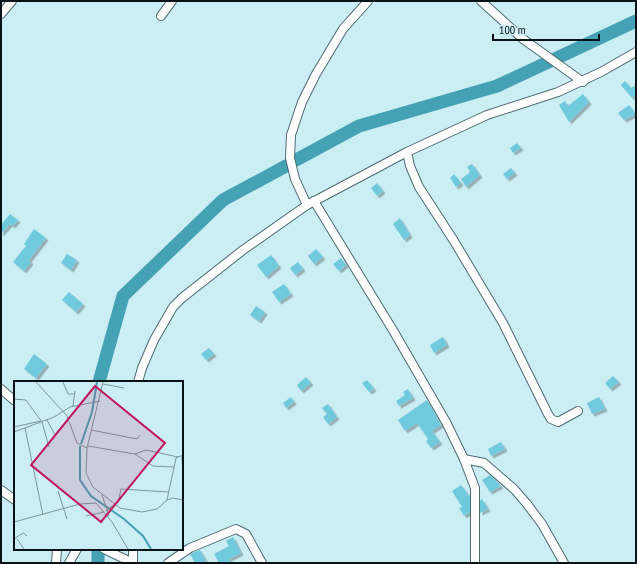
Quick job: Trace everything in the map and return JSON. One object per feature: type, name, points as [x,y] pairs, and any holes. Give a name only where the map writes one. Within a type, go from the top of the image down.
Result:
[{"type":"street","points":[[1,14],[12,1]]},
{"type":"street","points":[[161,16],[172,1]]},
{"type":"street","points":[[368,1],[343,29],[316,74],[302,102],[291,135],[290,158],[295,179],[394,332],[446,422],[464,459],[475,488],[475,563]]},
{"type":"street","points":[[481,1],[523,39],[583,82]]},
{"type":"street","points":[[138,381],[154,340],[173,307],[182,298],[238,254],[311,203],[407,152],[487,115],[558,92],[583,82],[636,52]]},
{"type":"street","points":[[407,152],[410,166],[419,187],[454,240],[503,323],[551,419],[558,422],[578,411]]},
{"type":"street","points":[[1,389],[14,401]]},
{"type":"street","points":[[464,459],[484,463],[514,489],[542,524],[564,563]]},
{"type":"street","points":[[1,490],[14,499]]},
{"type":"street","points":[[168,563],[190,548],[236,529],[246,534],[262,563]]},
{"type":"street","points":[[56,563],[59,550]]},
{"type":"street","points":[[69,563],[76,550]]},
{"type":"street","points":[[106,550],[133,563],[133,550]]},
{"type":"building","points":[[625,81],[631,88],[636,85],[636,95],[632,98],[621,85]]},
{"type":"building","points":[[583,94],[589,102],[569,122],[559,105],[565,101],[568,106]]},
{"type":"building","points":[[629,105],[636,114],[624,120],[618,113]]},
{"type":"building","points":[[517,143],[521,148],[513,153],[510,148]]},
{"type":"building","points":[[472,164],[480,175],[466,187],[461,179],[468,174],[470,171],[467,167]]},
{"type":"building","points":[[511,168],[515,173],[507,179],[503,174]]},
{"type":"building","points":[[454,174],[461,183],[456,187],[450,178]]},
{"type":"building","points":[[377,183],[383,191],[377,196],[371,188]]},
{"type":"building","points":[[10,214],[18,220],[13,226],[10,224],[1,234],[1,225]]},
{"type":"building","points":[[400,218],[410,235],[404,240],[393,224]]},
{"type":"building","points":[[34,229],[46,238],[29,260],[31,262],[24,271],[13,262],[26,246],[24,244]]},
{"type":"building","points":[[316,249],[323,257],[314,264],[308,256]]},
{"type":"building","points":[[67,254],[77,260],[71,270],[61,263]]},
{"type":"building","points":[[271,255],[279,266],[266,277],[257,265]]},
{"type":"building","points":[[341,258],[346,265],[339,271],[333,264]]},
{"type":"building","points":[[298,262],[303,269],[295,275],[290,268]]},
{"type":"building","points":[[284,284],[291,294],[279,302],[272,292]]},
{"type":"building","points":[[69,292],[83,304],[76,312],[62,300]]},
{"type":"building","points":[[256,306],[265,312],[259,321],[250,315]]},
{"type":"building","points":[[443,337],[447,345],[434,353],[430,345]]},
{"type":"building","points":[[209,348],[214,354],[206,360],[201,354]]},
{"type":"building","points":[[34,354],[47,364],[36,378],[24,369]]},
{"type":"building","points":[[613,376],[619,382],[610,389],[605,383]]},
{"type":"building","points":[[306,377],[311,383],[301,391],[297,385]]},
{"type":"building","points":[[367,380],[374,389],[369,392],[362,383]]},
{"type":"building","points":[[408,389],[413,398],[399,406],[396,401],[405,395],[403,392]]},
{"type":"building","points":[[291,397],[294,402],[286,408],[283,403]]},
{"type":"building","points":[[599,397],[605,409],[592,414],[587,403]]},
{"type":"building","points":[[427,400],[441,425],[432,431],[440,442],[431,448],[426,441],[428,439],[417,423],[405,431],[398,420]]},
{"type":"building","points":[[328,404],[337,417],[328,424],[323,417],[327,414],[322,408]]},
{"type":"building","points":[[501,442],[505,449],[491,456],[488,449]]},
{"type":"building","points":[[490,475],[501,486],[490,492],[482,480]]},
{"type":"building","points":[[461,485],[470,497],[470,512],[464,516],[459,508],[462,507],[452,491]]},
{"type":"building","points":[[482,499],[488,509],[480,513],[480,500]]},
{"type":"building","points":[[233,537],[241,553],[229,559],[231,563],[219,563],[214,554],[229,546],[226,541]]},
{"type":"building","points":[[200,550],[206,561],[195,563],[190,554]]},
{"type":"waterway","points":[[296,160],[359,126],[497,86],[636,21]]},
{"type":"waterway","points":[[99,381],[123,296],[223,200],[286,166]]},
{"type":"waterway","points":[[98,550],[98,563]]}]
